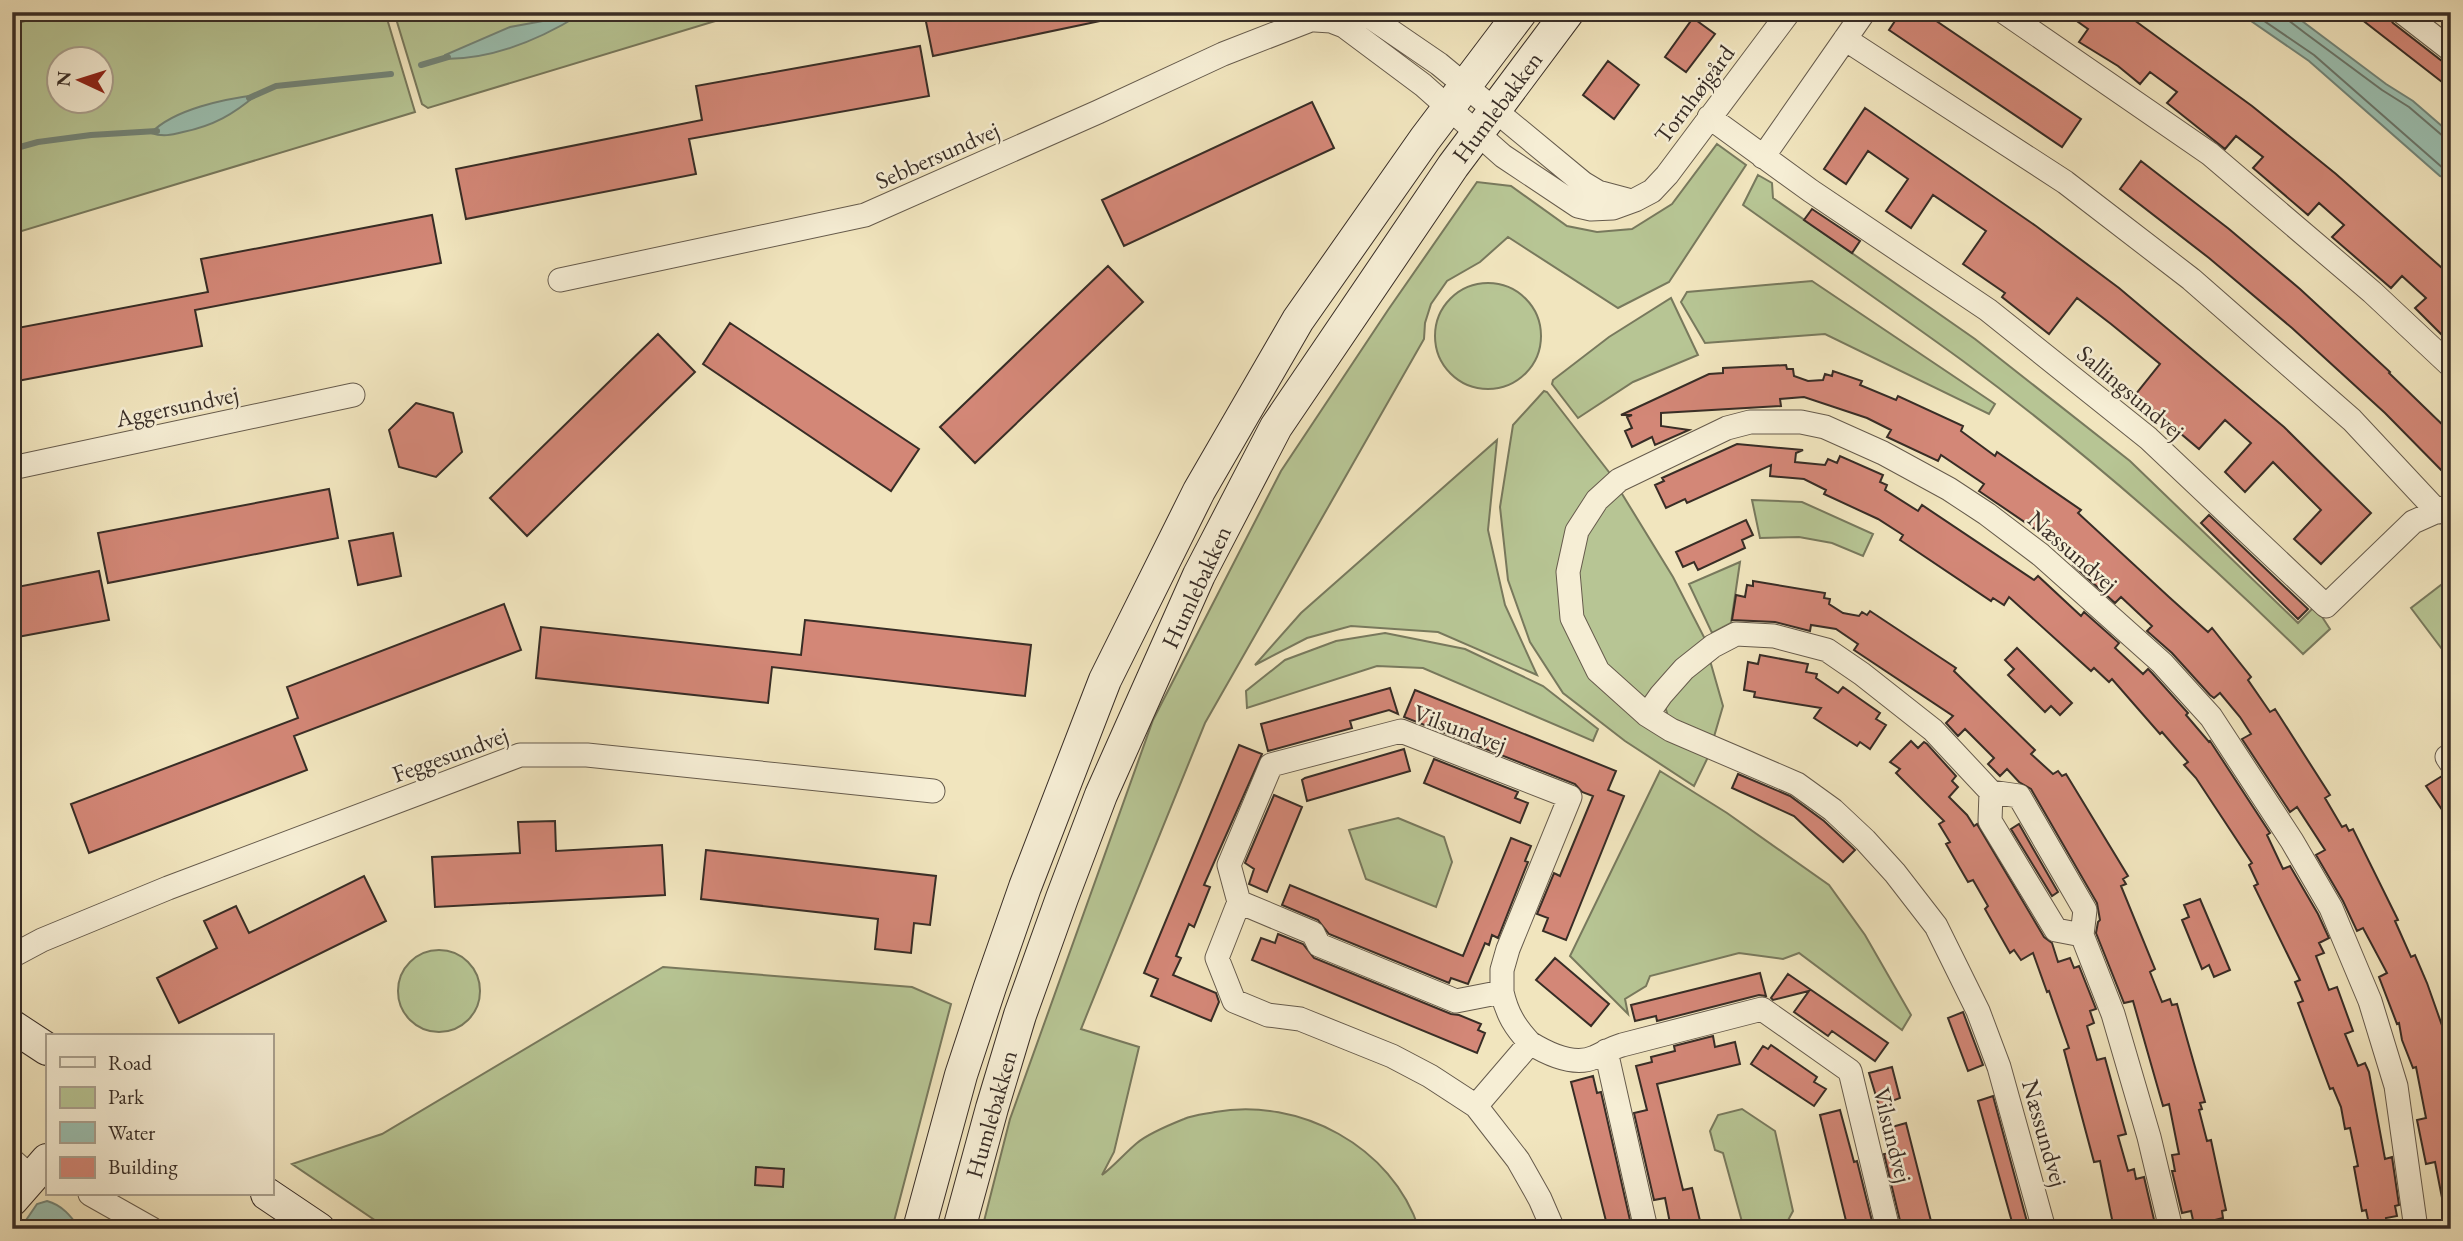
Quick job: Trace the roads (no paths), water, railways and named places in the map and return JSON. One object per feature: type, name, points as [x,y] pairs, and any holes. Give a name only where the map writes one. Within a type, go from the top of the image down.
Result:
[{"type":"street","points":[[1363,12],[1429,57],[1456,97]]},
{"type":"street","name":"Humlebakken","points":[[923,1220],[961,1075],[990,987],[1025,887],[1105,680],[1199,491],[1298,320],[1456,97],[1521,12]]},
{"type":"street","name":"Humlebakken","points":[[959,1229],[1020,1015],[1062,898],[1101,796],[1199,575],[1276,427],[1394,250],[1568,12]]},
{"type":"street","name":"Tornhøjgård","points":[[1456,97],[1485,122],[1503,156],[1578,205],[1591,209],[1614,208],[1652,191],[1667,175],[1789,12]]},
{"type":"street","points":[[1763,157],[1864,12]]},
{"type":"street","points":[[2004,12],[2210,154],[2372,292],[2451,366]]},
{"type":"street","points":[[2402,12],[2451,50]]},
{"type":"street","name":"Sebbersundvej","points":[[560,281],[864,215],[1079,121],[1223,54],[1336,18],[1423,85],[1456,97]]},
{"type":"street","name":"Sallingsundvej","points":[[1709,117],[1763,157],[1988,310],[2148,438],[2326,606],[2413,522],[2444,509],[2351,420],[2191,279],[2076,189],[1845,39]]},
{"type":"street","name":"Aggersundvej","points":[[12,468],[353,395]]},
{"type":"street","name":"Næssundvej","points":[[2044,1229],[2003,1080],[1983,1022],[1928,915],[1865,840],[1833,810],[1797,784],[1671,730],[1647,715],[1598,671],[1572,618],[1568,572],[1577,531],[1597,500],[1619,480],[1727,428],[1750,422],[1801,422],[1825,427],[1884,453],[1949,489],[2041,555],[2162,663],[2211,718],[2292,841],[2331,908],[2370,1001],[2397,1094],[2416,1229]]},
{"type":"street","points":[[1647,715],[1684,669],[1713,646],[1736,634],[1774,636],[1827,650],[1933,730],[1990,792],[2019,796],[2085,909],[2082,935],[2113,1014],[2149,1137],[2171,1229]]},
{"type":"street","name":"Vilsundvej","points":[[1239,902],[1229,866],[1271,765],[1401,731],[1570,797],[1502,970],[1502,992],[1513,1025],[1530,1043],[1546,1052],[1570,1059],[1593,1058],[1606,1051],[1762,1009],[1850,1071],[1888,1229]]},
{"type":"street","points":[[2451,754],[2447,757],[2451,763]]},
{"type":"street","name":"Feggesundvej","points":[[12,956],[33,944],[168,888],[520,755],[587,755],[933,791]]},
{"type":"street","points":[[1990,792],[1990,821],[2056,930],[2082,935]]},
{"type":"street","points":[[1502,992],[1456,1001],[1319,945],[1313,933],[1239,902],[1217,958],[1234,1001],[1268,1015],[1300,1019],[1392,1056],[1430,1076],[1476,1106],[1518,1160],[1553,1229]]},
{"type":"street","points":[[12,1026],[46,1048]]},
{"type":"street","points":[[1476,1106],[1530,1043]]},
{"type":"street","points":[[1606,1051],[1646,1229]]},
{"type":"street","points":[[94,1196],[152,1229]]},
{"type":"street","points":[[270,1196],[318,1229]]},
{"type":"water","points":[[2238,12],[2290,12],[2413,101],[2451,134],[2451,179],[2440,176],[2309,61]]},
{"type":"water","points":[[581,14],[514,47],[478,56],[442,59],[445,55],[510,27]]},
{"type":"water","points":[[256,95],[240,108],[213,123],[171,135],[151,133],[186,111],[215,102]]},
{"type":"water","points":[[47,1201],[66,1212],[80,1229],[20,1229],[37,1204]]},
{"type":"waterway","points":[[575,16],[594,12]]},
{"type":"waterway","points":[[421,65],[448,57]]},
{"type":"waterway","points":[[249,98],[276,86],[391,74]]},
{"type":"waterway","points":[[20,147],[91,135],[157,131]]}]
